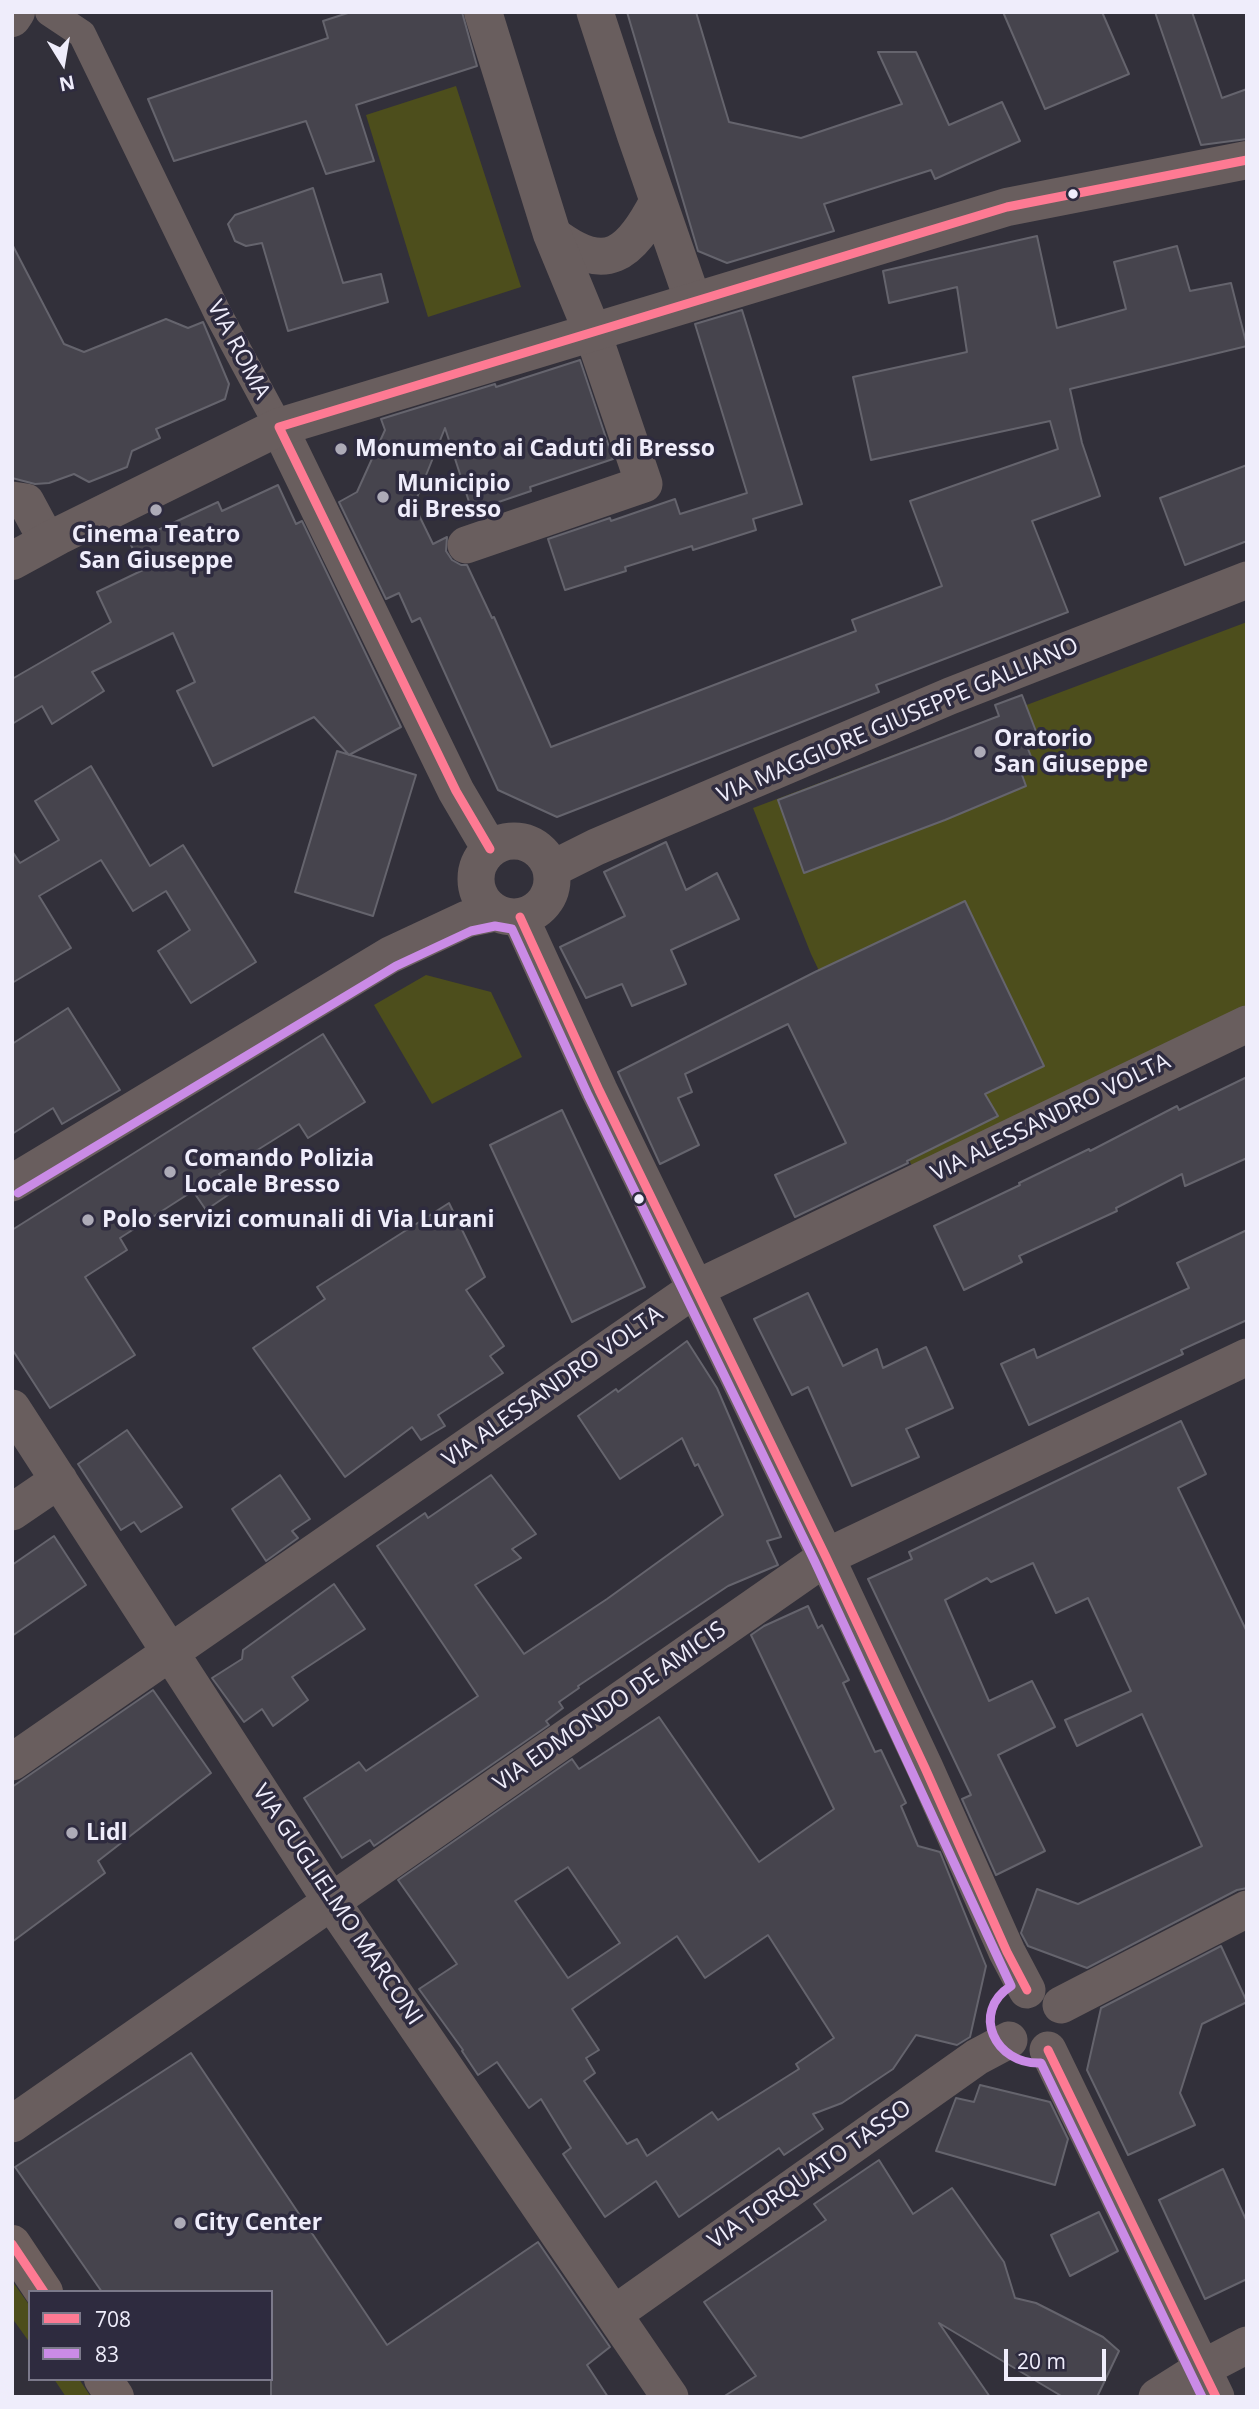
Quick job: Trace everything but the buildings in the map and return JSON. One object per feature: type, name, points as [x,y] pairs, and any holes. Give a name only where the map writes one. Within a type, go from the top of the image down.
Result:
[{"type":"main road","points":[[12,2245],[43,2290]]},
{"type":"main road","points":[[104,2381],[115,2397]]},
{"type":"street","points":[[12,18],[16,12]]},
{"type":"street","name":"VIA ROMA","points":[[49,12],[82,34],[218,312],[279,427],[456,791],[491,849]]},
{"type":"street","points":[[466,545],[644,484],[592,331],[551,233],[483,12]]},
{"type":"street","points":[[596,12],[693,301]]},
{"type":"street","points":[[12,561],[47,541],[279,427],[1007,207],[1247,160]]},
{"type":"street","points":[[551,233],[572,250],[591,256],[612,255],[632,243],[644,228],[658,201]]},
{"type":"street","points":[[12,500],[26,502],[47,541]]},
{"type":"street","name":"VIA MAGGIORE GIUSEPPE GALLIANO","points":[[552,869],[596,847],[950,696],[1247,580]]},
{"type":"street","points":[[12,1183],[390,956],[467,919],[508,915],[532,913],[549,895],[552,883],[552,869],[537,849],[526,843],[501,843],[491,849],[477,870],[479,894],[508,915],[599,1090],[826,1557],[925,1768],[1007,1952],[1027,1990]]},
{"type":"street","name":"VIA ALESSANDRO VOLTA","points":[[12,1762],[695,1289],[1247,1024]]},
{"type":"street","name":"VIA EDMONDO DE AMICIS","points":[[12,2124],[826,1557],[1247,1357]]},
{"type":"street","name":"VIA GUGLIELMO MARCONI","points":[[12,1408],[331,1901],[670,2397]]},
{"type":"street","points":[[12,1512],[59,1480]]},
{"type":"street","points":[[1062,2005],[1247,1909]]},
{"type":"street","points":[[1027,1990],[1040,1990],[1052,1995],[1062,2005],[1066,2017],[1064,2030],[1058,2042],[1048,2050],[1034,2053],[1021,2050],[1003,2031],[1002,2018],[1006,2006],[1015,1995],[1027,1990]]},
{"type":"street","name":"VIA TORQUATO TASSO","points":[[614,2314],[977,2057],[1009,2040]]},
{"type":"street","points":[[1048,2050],[1209,2382]]},
{"type":"street","points":[[1157,2397],[1209,2382],[1247,2345]]},
{"type":"shaded area","points":[[456,86],[521,287],[428,317],[366,115]]},
{"type":"shaded area","points":[[1247,622],[1247,1006],[913,1168],[811,954],[753,808]]},
{"type":"shaded area","points":[[426,975],[491,992],[522,1057],[432,1104],[374,1005]]},
{"type":"shaded area","points":[[12,2281],[28,2303],[28,2340],[12,2318]]},
{"type":"shaded area","points":[[55,2381],[80,2381],[91,2397],[66,2397]]},
{"type":"transit line","name":"708","points":[[279,427],[1007,207],[1247,160]]},
{"type":"transit line","name":"708","points":[[279,427],[456,791],[490,849]]},
{"type":"transit line","name":"708","points":[[520,917],[599,1090],[826,1557],[925,1768],[1007,1952],[1027,1990]]},
{"type":"transit line","name":"83","points":[[18,1193],[396,966],[471,931],[495,926],[512,929],[588,1095],[815,1562],[1011,1986],[999,1997],[992,2009],[990,2022],[993,2035],[1000,2046],[1011,2055],[1025,2061],[1041,2063],[1202,2397]]},
{"type":"transit line","name":"708","points":[[1048,2050],[1216,2397]]},
{"type":"transit line","name":"708","points":[[12,2244],[43,2290]]},
{"type":"place","name":"Monumento ai Caduti di Bresso","points":[[341,449]]},
{"type":"place","name":"Municipio di Bresso","points":[[383,497]]},
{"type":"place","name":"Cinema Teatro San Giuseppe","points":[[156,510]]},
{"type":"place","name":"Oratorio San Giuseppe","points":[[980,752]]},
{"type":"place","name":"Comando Polizia Locale Bresso","points":[[170,1172]]},
{"type":"place","name":"Polo servizi comunali di Via Lurani","points":[[88,1220]]},
{"type":"place","name":"Lidl","points":[[72,1833]]},
{"type":"place","name":"City Center","points":[[180,2223]]}]
